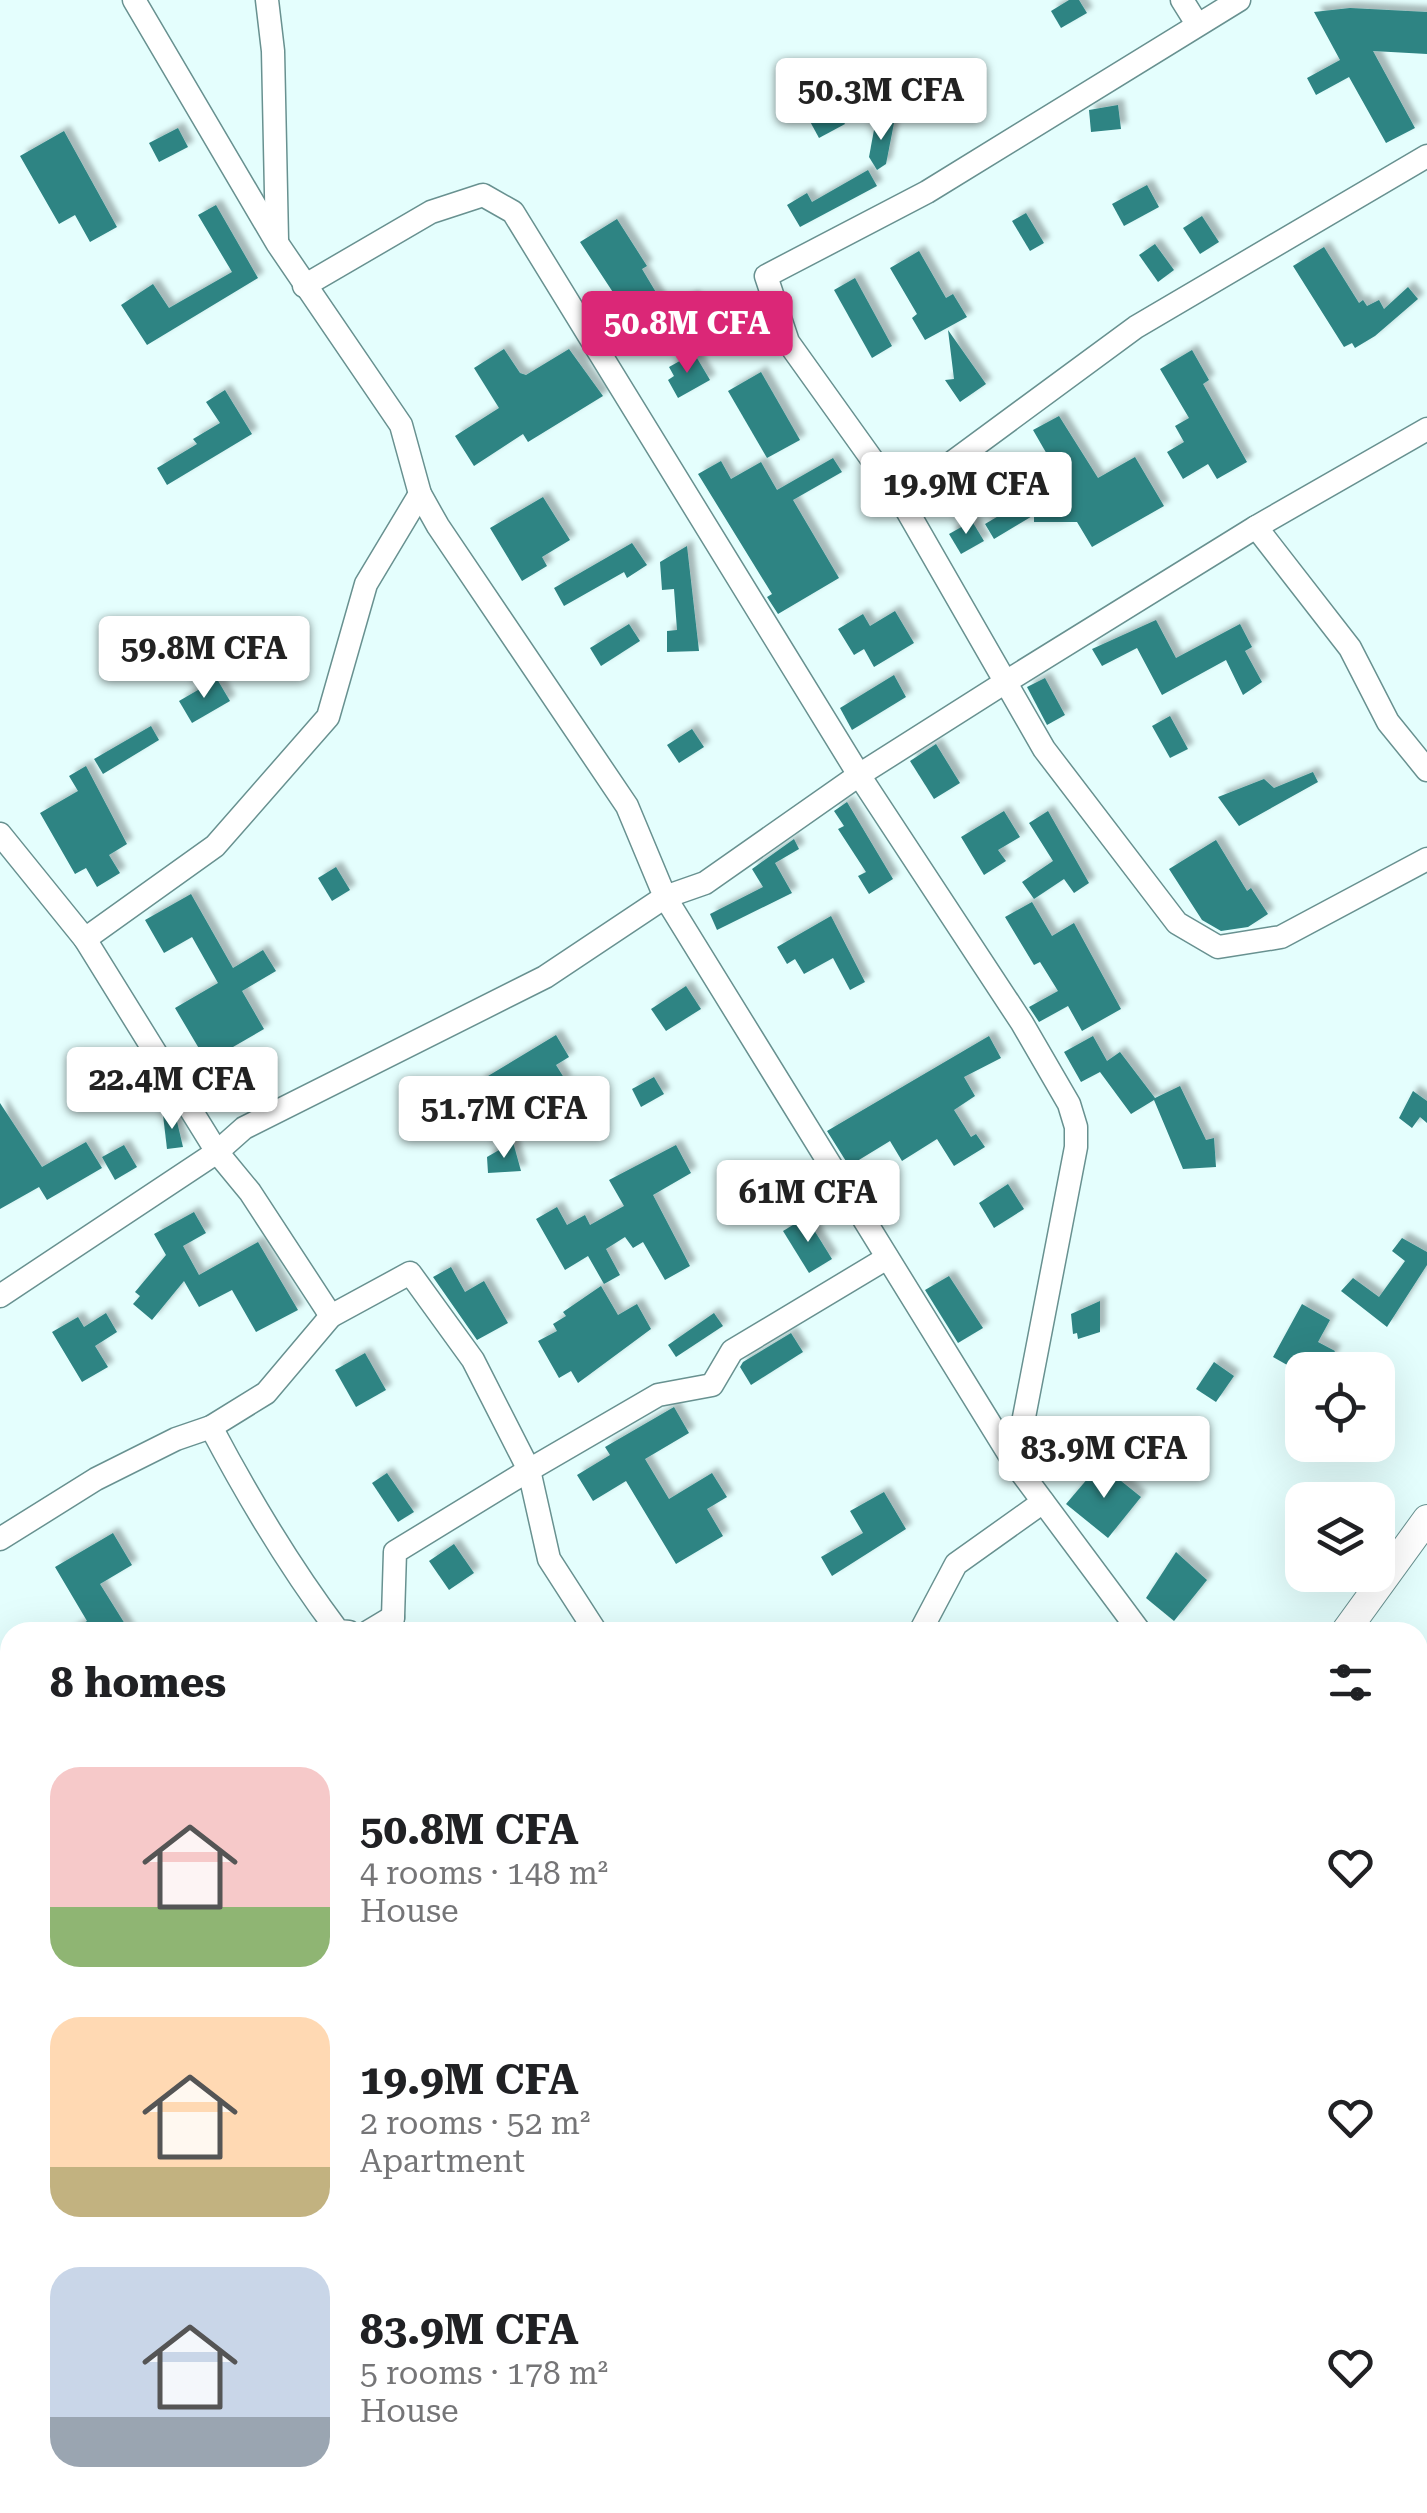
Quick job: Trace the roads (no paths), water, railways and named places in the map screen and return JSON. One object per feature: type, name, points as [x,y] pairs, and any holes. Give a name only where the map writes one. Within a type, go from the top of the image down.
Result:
[{"type":"street","points":[[134,0],[277,244],[401,425],[420,494],[627,806],[665,897],[887,1258],[1015,1464],[1133,1622]]},
{"type":"street","points":[[268,0],[273,50],[277,244]]},
{"type":"street","points":[[1182,0],[1197,24]]},
{"type":"street","points":[[1239,0],[926,192],[766,276],[788,342],[901,500],[1044,749],[1177,923],[1218,947],[1281,937],[1427,859]]},
{"type":"street","points":[[901,500],[1136,327],[1427,156]]},
{"type":"street","points":[[304,286],[431,212],[484,195],[514,212],[859,775],[1022,1023],[1069,1104],[1076,1126],[1073,1178],[1015,1464]]},
{"type":"street","points":[[0,1296],[217,1152],[244,1128],[545,977],[665,897],[705,883],[859,775],[1004,683],[1256,527],[1427,430]]},
{"type":"street","points":[[85,939],[215,846],[328,717],[366,584],[420,494]]},
{"type":"street","points":[[1256,527],[1350,648],[1388,722],[1427,770]]},
{"type":"street","points":[[0,834],[85,939],[217,1152],[250,1192],[331,1316]]},
{"type":"street","points":[[392,1622],[394,1552],[658,1395],[712,1385],[732,1351],[887,1258]]},
{"type":"street","points":[[0,1539],[96,1479],[176,1438],[211,1427],[266,1394],[331,1316],[410,1273],[473,1360],[528,1470],[549,1560],[589,1622]]},
{"type":"street","points":[[211,1427],[258,1517],[331,1622]]},
{"type":"street","points":[[925,1622],[956,1564],[1043,1502]]},
{"type":"street","points":[[1352,1622],[1427,1518]]}]
